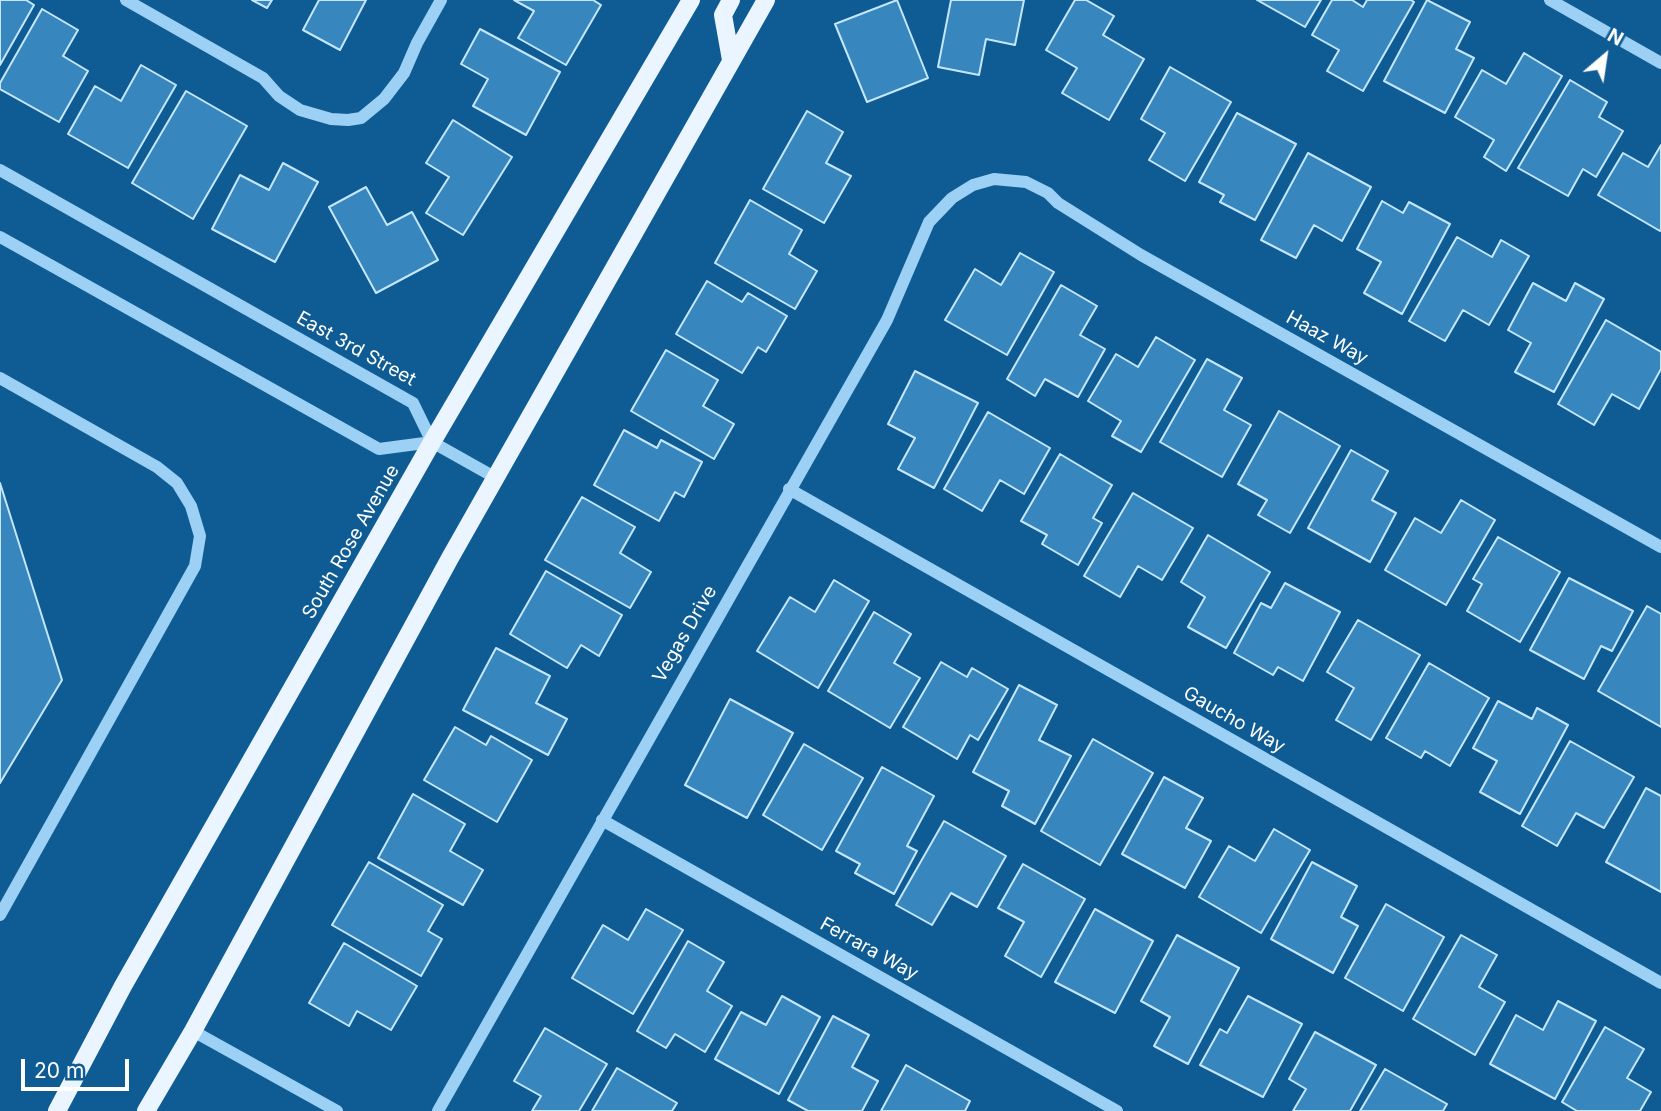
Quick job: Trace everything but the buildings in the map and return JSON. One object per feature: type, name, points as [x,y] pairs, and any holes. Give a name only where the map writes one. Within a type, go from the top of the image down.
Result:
[{"type":"main road","name":"South Rose Avenue","points":[[57,1111],[130,974],[432,442],[691,0]]},
{"type":"main road","points":[[730,60],[723,15],[731,0]]},
{"type":"main road","points":[[146,1111],[193,1031],[450,558],[766,0]]},
{"type":"street","points":[[126,0],[263,78],[279,96],[300,110],[331,120],[362,118],[384,99],[404,73],[441,0]]},
{"type":"street","points":[[1550,0],[1661,63]]},
{"type":"street","name":"East 3rd Street","points":[[0,170],[413,403],[432,442]]},
{"type":"street","name":"Haaz Way","points":[[973,185],[994,179],[1026,182],[1048,193],[1058,203],[1141,255],[1661,547]]},
{"type":"street","name":"Vegas Drive","points":[[438,1111],[887,320],[929,222],[952,198],[973,185]]},
{"type":"street","points":[[0,237],[379,449],[432,442],[496,478]]},
{"type":"street","points":[[0,378],[167,475],[177,483],[191,506],[200,536],[195,566],[0,915]]},
{"type":"street","name":"Gaucho Way","points":[[789,489],[1661,983]]},
{"type":"street","name":"Ferrara Way","points":[[602,820],[1117,1111]]},
{"type":"street","points":[[193,1031],[337,1111]]}]
